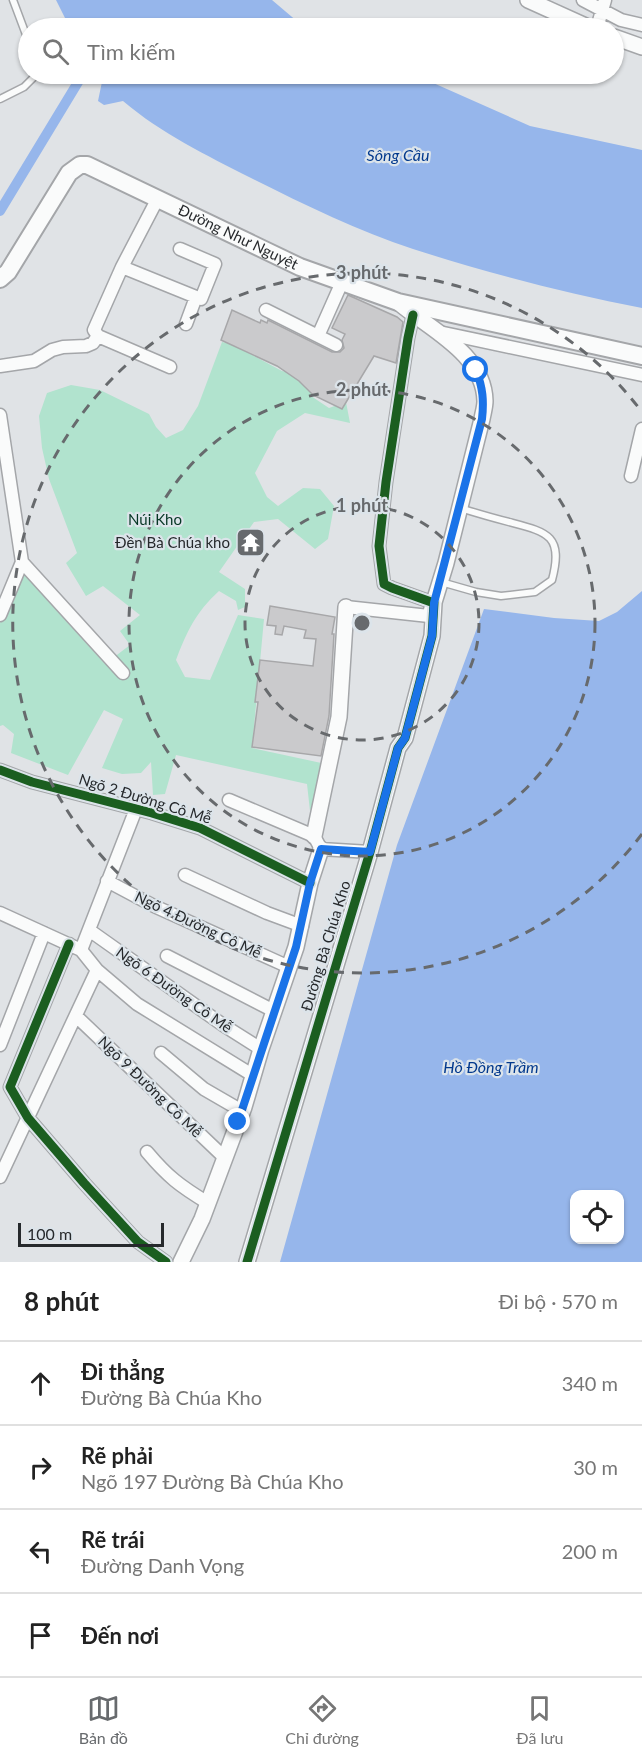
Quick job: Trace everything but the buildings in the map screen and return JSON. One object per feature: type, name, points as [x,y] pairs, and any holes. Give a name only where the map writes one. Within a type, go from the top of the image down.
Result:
[{"type":"main road","name":"Đường Như Nguyệt","points":[[0,279],[8,272],[69,172],[80,165],[91,166],[300,267],[398,302],[642,356]]},
{"type":"street","points":[[528,0],[568,18]]},
{"type":"street","points":[[583,0],[604,5],[619,18]]},
{"type":"street","points":[[624,21],[642,25]]},
{"type":"street","points":[[624,41],[642,47]]},
{"type":"street","points":[[158,198],[122,267],[94,330],[98,336],[170,368]]},
{"type":"street","points":[[122,267],[201,299],[215,264],[180,249]]},
{"type":"street","points":[[318,336],[342,282]]},
{"type":"street","points":[[186,324],[196,297]]},
{"type":"street","name":"Đường Bà Chúa Kho","points":[[247,1262],[370,852],[398,748],[396,739],[422,634],[441,582],[482,419],[484,400],[481,384],[467,358],[438,332],[398,302]]},
{"type":"street","points":[[266,310],[336,345]]},
{"type":"street","points":[[413,315],[388,471],[379,546],[384,584],[432,610]]},
{"type":"street","points":[[438,332],[642,375]]},
{"type":"street","points":[[0,366],[34,361],[52,350],[63,347],[86,346],[93,343],[98,336]]},
{"type":"street","points":[[0,415],[22,562],[0,615]]},
{"type":"street","points":[[631,476],[642,429]]},
{"type":"street","points":[[22,562],[123,673]]},
{"type":"street","points":[[181,1262],[208,1203],[242,1111],[302,926],[339,717],[346,607],[432,610]]},
{"type":"street","name":"Ngõ 2 Đường Cô Mễ","points":[[0,770],[32,782],[200,828],[310,883]]},
{"type":"street","points":[[230,800],[318,843],[370,852]]},
{"type":"street","points":[[81,950],[136,809]]},
{"type":"street","points":[[185,875],[267,913],[302,926]]},
{"type":"street","name":"Ngõ 4 Đường Cô Mễ","points":[[107,881],[154,906],[289,968]]},
{"type":"street","points":[[0,914],[81,950],[98,970],[137,1004],[254,1076]]},
{"type":"street","name":"Ngõ 6 Đường Cô Mễ","points":[[89,930],[222,1025],[261,1049]]},
{"type":"street","points":[[0,1045],[44,933]]},
{"type":"street","points":[[69,944],[10,1087],[28,1118],[138,1242],[166,1262]]},
{"type":"street","points":[[167,956],[274,1011]]},
{"type":"street","points":[[0,1177],[98,970]]},
{"type":"street","name":"Ngõ 9 Đường Cô Mễ","points":[[76,1016],[225,1158]]},
{"type":"street","points":[[161,1053],[204,1089],[242,1111]]},
{"type":"street","points":[[147,1152],[167,1175],[208,1203]]},
{"type":"lane","points":[[13,0],[20,18]]},
{"type":"lane","points":[[0,99],[27,84]]},
{"type":"lane","points":[[441,582],[501,596],[535,592],[552,580],[555,572],[557,563],[555,548],[549,536],[533,528],[460,508]]},
{"type":"green space","name":"Núi Kho","points":[[222,342],[232,344],[282,371],[299,374],[311,382],[311,396],[329,408],[346,402],[350,423],[305,413],[277,431],[255,473],[267,497],[278,506],[303,488],[320,489],[334,506],[328,539],[315,549],[278,519],[254,522],[219,572],[245,589],[245,607],[238,610],[236,601],[219,591],[193,622],[176,660],[185,677],[210,680],[238,615],[264,619],[252,748],[326,764],[310,811],[307,784],[176,755],[165,794],[153,795],[151,762],[141,773],[122,774],[102,768],[123,719],[104,710],[68,775],[11,753],[14,734],[3,725],[0,726],[0,623],[23,573],[105,664],[130,645],[120,631],[140,615],[103,586],[86,596],[66,563],[77,553],[49,479],[42,448],[39,416],[47,393],[71,385],[100,390],[149,414],[156,427],[166,438],[183,430],[198,406]]},
{"type":"water","points":[[56,0],[272,0],[293,18],[65,18]]},
{"type":"water","name":"Sông Cầu","points":[[102,84],[436,84],[530,126],[642,150],[642,308],[555,289],[392,242],[291,198],[201,152],[153,124],[123,101],[104,105],[98,101]]},
{"type":"water","name":"Hồ Đồng Trầm","points":[[642,591],[642,1262],[280,1262],[397,845],[484,609],[599,621],[617,612]]},
{"type":"waterway","points":[[0,211],[77,84]]},
{"type":"cycle path","points":[[247,1262],[370,852],[398,748],[405,738],[432,636],[434,603],[384,584],[379,546],[386,482],[413,315]]},
{"type":"cycle path","points":[[0,770],[32,782],[200,828],[310,883]]},
{"type":"cycle path","points":[[69,944],[10,1087],[28,1118],[84,1183],[138,1242],[166,1262]]},
{"type":"place","name":"Đền Bà Chúa kho","points":[[251,543]]},
{"type":"route","points":[[238,1122],[296,947],[310,883],[321,849],[370,852],[398,748],[405,738],[432,636],[434,603],[482,419],[484,400],[476,370]]}]
